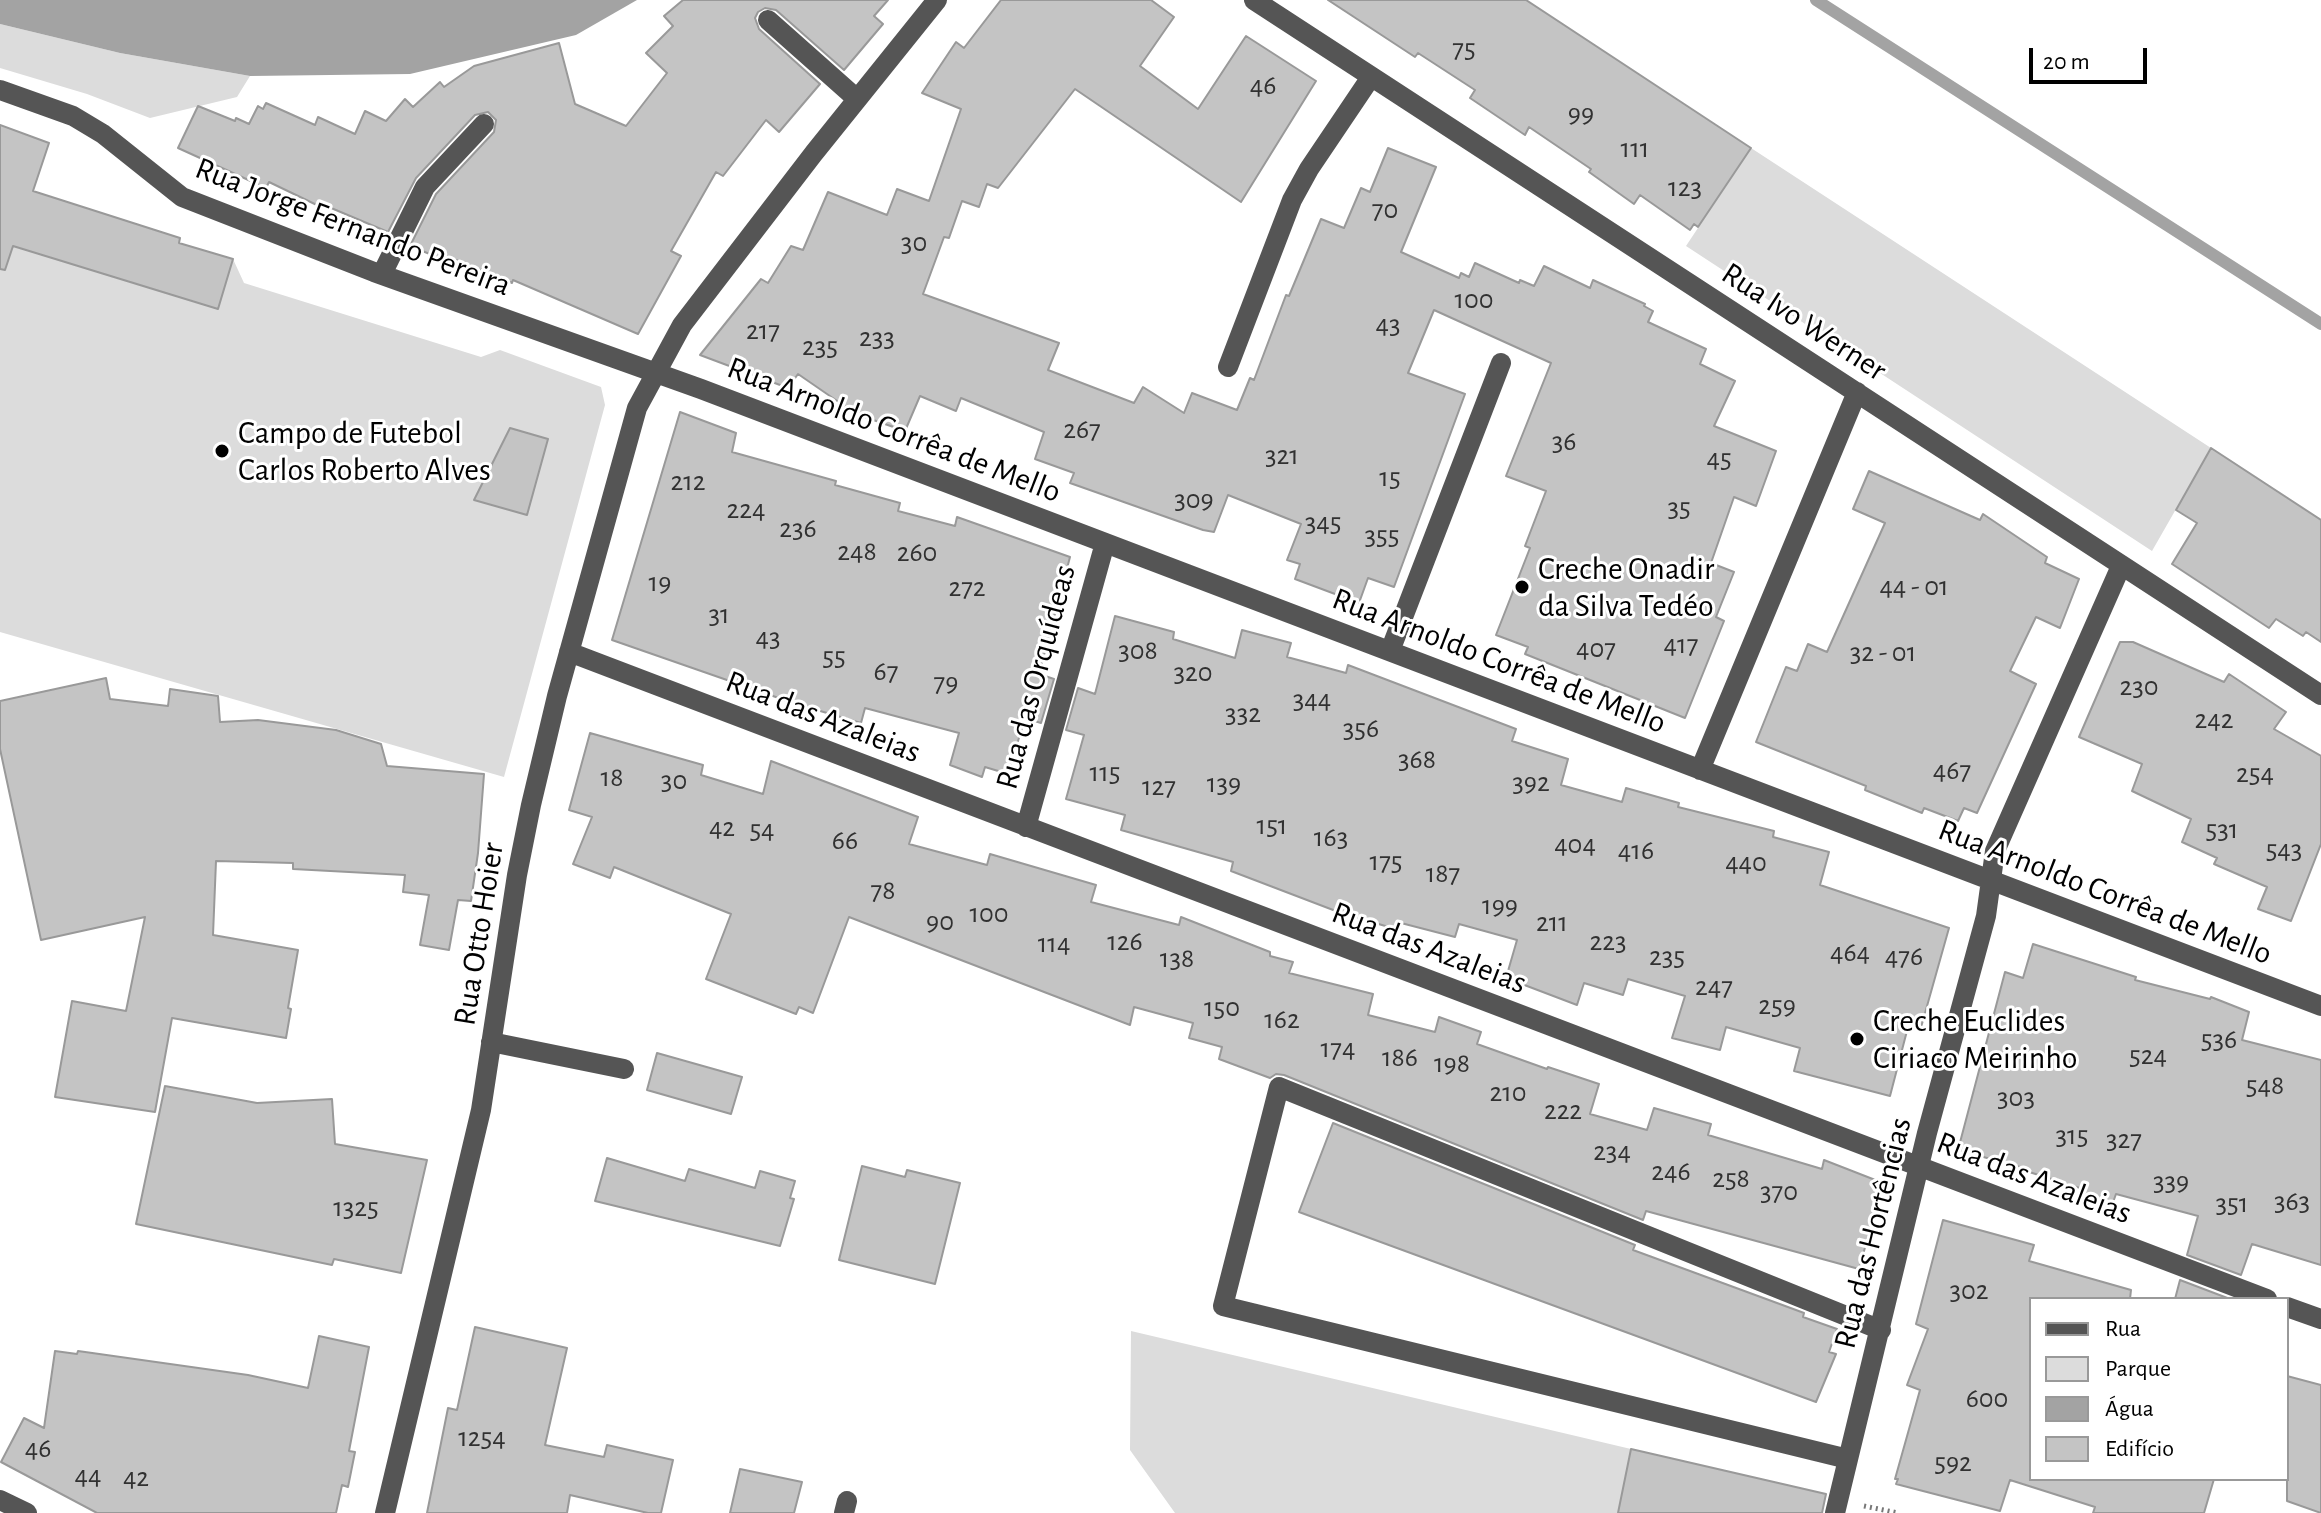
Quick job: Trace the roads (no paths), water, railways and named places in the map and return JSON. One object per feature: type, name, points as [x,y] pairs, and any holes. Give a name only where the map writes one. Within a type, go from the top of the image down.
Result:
[{"type":"street","name":"Rua Otto Hoier","points":[[385,1513],[477,1125],[517,875],[569,652],[637,408],[682,325],[937,0]]},
{"type":"street","name":"Rua Ivo Werner","points":[[1254,0],[2321,695]]},
{"type":"street","points":[[768,20],[857,99]]},
{"type":"street","points":[[1228,367],[1292,200],[1309,169],[1371,77]]},
{"type":"street","name":"Rua Jorge Fernando Pereira","points":[[0,90],[73,116],[103,134],[182,197],[382,274],[656,372]]},
{"type":"street","points":[[382,274],[425,187],[484,124]]},
{"type":"street","points":[[1390,651],[1501,363]]},
{"type":"street","name":"Rua Arnoldo Corrêa de Mello","points":[[656,372],[2321,1006]]},
{"type":"street","points":[[1700,770],[1857,392]]},
{"type":"street","name":"Rua das Orquídeas","points":[[1026,827],[1105,543]]},
{"type":"street","name":"Rua das Hortências","points":[[1835,1513],[1920,1166],[1986,916],[1995,851],[2121,566]]},
{"type":"street","name":"Rua das Azaleias","points":[[569,652],[2262,1297]]},
{"type":"street","points":[[491,1042],[624,1069]]},
{"type":"street","points":[[1848,1459],[1223,1306],[1279,1087],[1881,1330]]},
{"type":"street","points":[[2289,1308],[2321,1319]]},
{"type":"street","points":[[0,1500],[27,1513]]},
{"type":"water","points":[[0,0],[637,0],[576,35],[410,74],[250,76],[120,53],[0,24]]},
{"type":"waterway","points":[[1816,0],[2321,324]]},
{"type":"place","name":"Campo de Futebol Carlos Roberto Alves","points":[[222,451]]},
{"type":"place","name":"Creche Onadir da Silva Tedéo","points":[[1522,587]]},
{"type":"place","name":"Creche Euclides Ciriaco Meirinho","points":[[1857,1039]]}]
